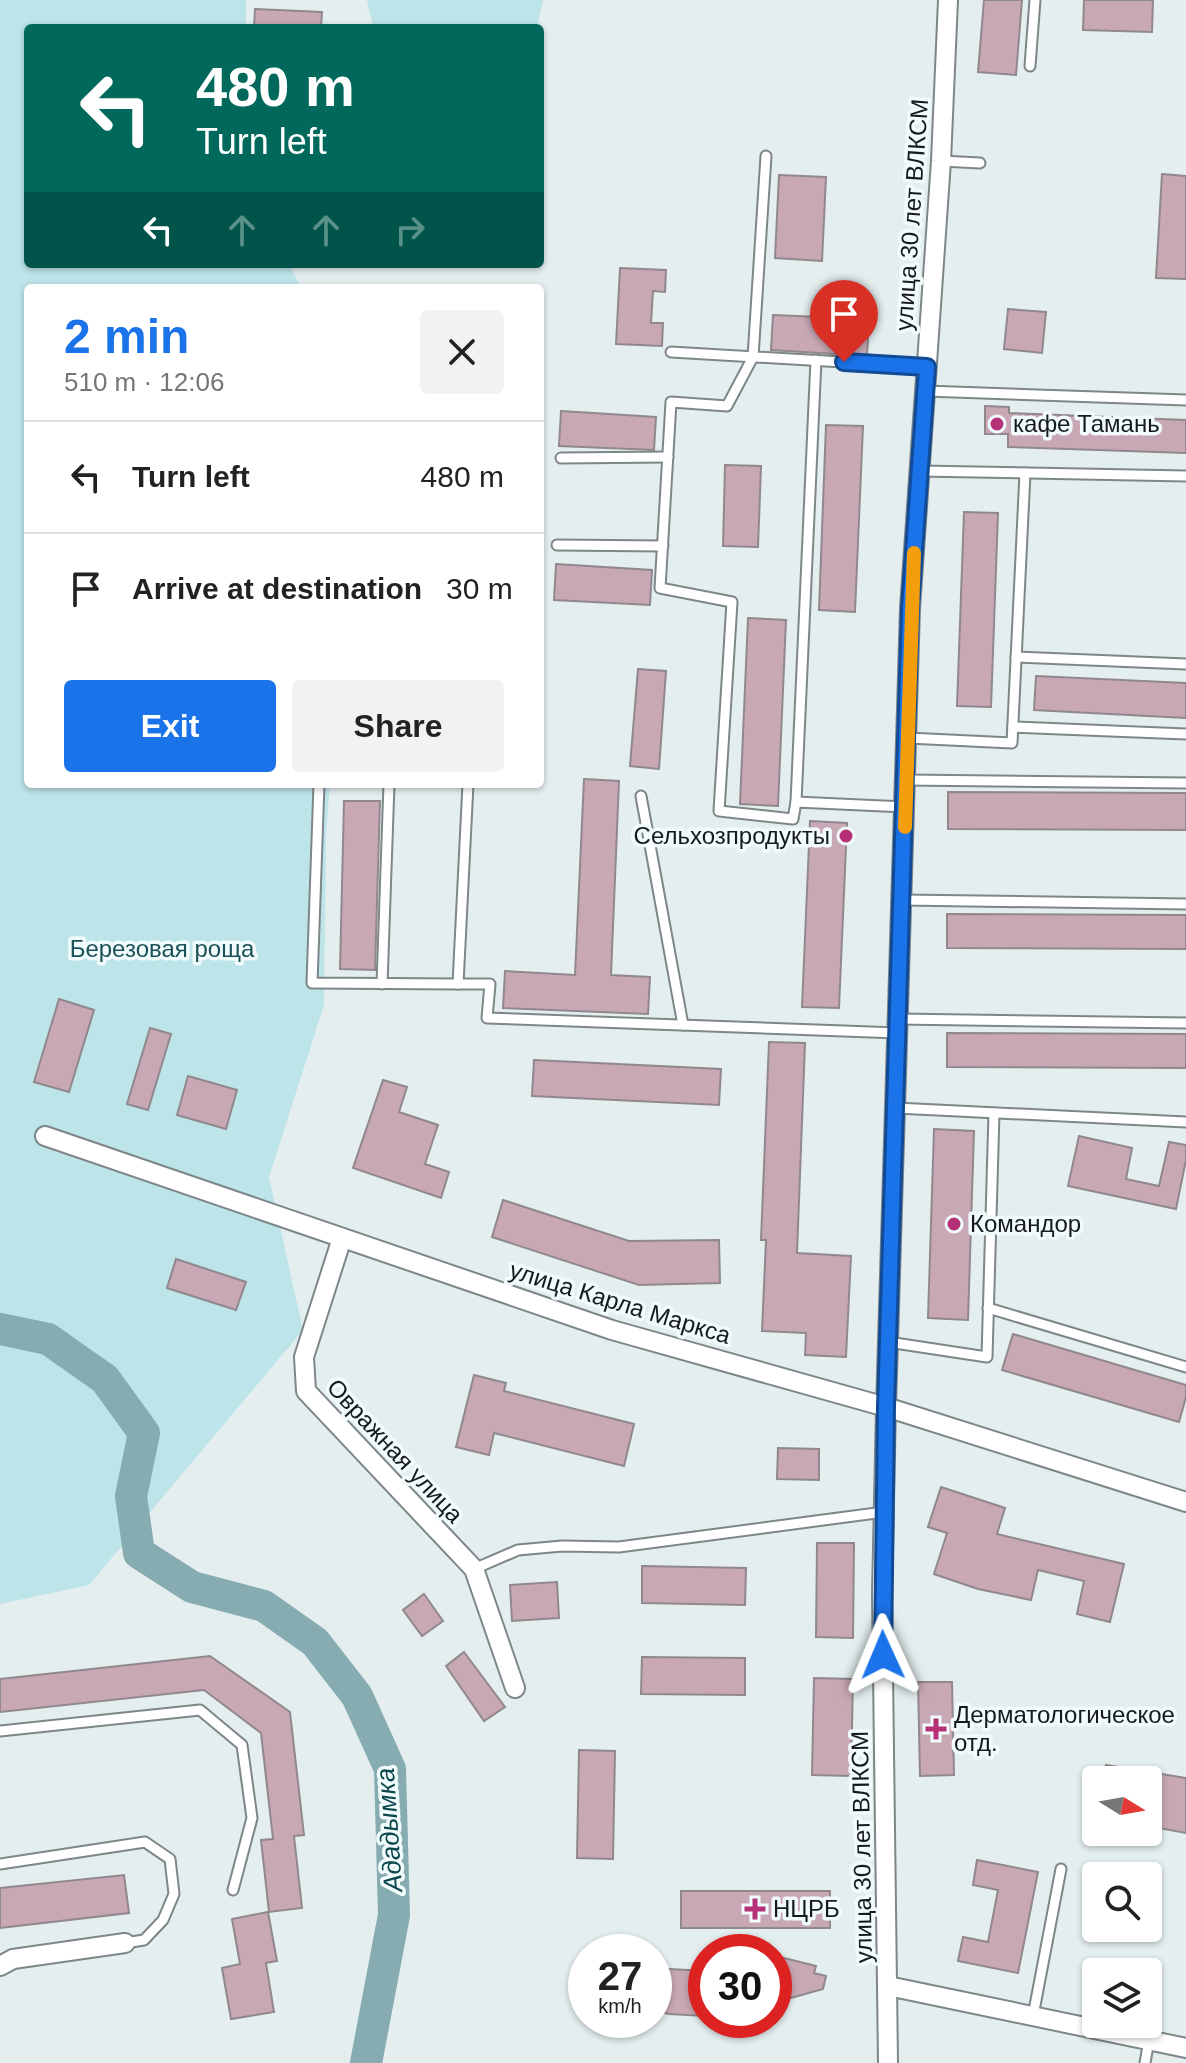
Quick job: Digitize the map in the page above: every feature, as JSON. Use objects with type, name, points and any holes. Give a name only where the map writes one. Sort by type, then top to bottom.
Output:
[{"type":"street","name":"улица 30 лет ВЛКСМ","points":[[888,2063],[882,1594],[886,1407],[910,608],[941,161],[948,0]]},
{"type":"street","name":"улица Карла Маркса","points":[[45,1136],[612,1330],[886,1407],[1186,1502]]},
{"type":"street","name":"Овражная улица","points":[[342,1238],[304,1357],[306,1391],[474,1569],[515,1688]]},
{"type":"street","points":[[0,1966],[13,1959],[125,1943]]},
{"type":"street","points":[[888,1986],[1186,2048]]},
{"type":"lane","points":[[1030,66],[1035,0]]},
{"type":"lane","points":[[766,156],[753,357],[727,406],[671,402],[660,588],[732,602],[719,811],[793,819],[816,360]]},
{"type":"lane","points":[[941,161],[980,163]]},
{"type":"lane","points":[[671,352],[927,367]]},
{"type":"lane","points":[[925,391],[1186,400]]},
{"type":"lane","points":[[561,458],[668,457]]},
{"type":"lane","points":[[920,471],[1186,476]]},
{"type":"lane","points":[[908,738],[1012,743],[1025,473]]},
{"type":"lane","points":[[557,545],[663,546]]},
{"type":"lane","points":[[1016,657],[1186,664]]},
{"type":"lane","points":[[1013,727],[1186,734]]},
{"type":"lane","points":[[906,780],[1186,783]]},
{"type":"lane","points":[[319,788],[312,983],[490,984],[487,1018],[683,1025],[1186,1023]]},
{"type":"lane","points":[[382,984],[389,788]]},
{"type":"lane","points":[[458,984],[468,788]]},
{"type":"lane","points":[[641,796],[683,1025]]},
{"type":"lane","points":[[796,802],[905,807]]},
{"type":"lane","points":[[903,900],[1186,904]]},
{"type":"lane","points":[[896,1108],[1186,1122]]},
{"type":"lane","points":[[888,1342],[987,1357],[994,1113]]},
{"type":"lane","points":[[988,1308],[1186,1367]]},
{"type":"lane","points":[[474,1569],[518,1550],[562,1546],[619,1547],[884,1512]]},
{"type":"lane","points":[[0,1731],[200,1710],[242,1745],[252,1818],[233,1890]]},
{"type":"lane","points":[[0,1864],[145,1842],[170,1859],[174,1894],[163,1920],[144,1940],[125,1943]]},
{"type":"lane","points":[[1033,2016],[1061,1869]]},
{"type":"lane","points":[[1145,2063],[1149,2040]]},
{"type":"green space","name":"Березовая роща","points":[[0,0],[246,0],[246,24],[24,24],[24,268],[291,268],[299,284],[24,284],[24,788],[330,788],[326,835],[324,1005],[269,1177],[303,1330],[89,1585],[0,1604]]},
{"type":"green space","points":[[367,0],[543,0],[538,24],[372,24]]},
{"type":"building","points":[[984,0],[1022,0],[1016,75],[978,72]]},
{"type":"building","points":[[1084,0],[1153,0],[1152,32],[1083,30]]},
{"type":"building","points":[[255,9],[322,12],[321,24],[254,24]]},
{"type":"building","points":[[1162,174],[1186,176],[1186,279],[1156,278]]},
{"type":"building","points":[[779,175],[826,177],[822,261],[775,258]]},
{"type":"building","points":[[620,268],[666,270],[665,292],[653,291],[651,323],[663,323],[662,346],[616,344]]},
{"type":"building","points":[[1008,309],[1046,312],[1042,353],[1004,349]]},
{"type":"building","points":[[773,315],[869,319],[867,356],[771,350]]},
{"type":"building","points":[[985,406],[1009,407],[1009,413],[1186,420],[1186,453],[1008,447],[1008,434],[985,434]]},
{"type":"building","points":[[561,411],[656,417],[654,450],[559,446]]},
{"type":"building","points":[[826,425],[863,426],[855,612],[819,610]]},
{"type":"building","points":[[725,465],[761,466],[758,547],[723,546]]},
{"type":"building","points":[[964,512],[998,513],[991,707],[957,706]]},
{"type":"building","points":[[556,564],[652,570],[650,605],[554,600]]},
{"type":"building","points":[[748,618],[786,620],[778,806],[740,804]]},
{"type":"building","points":[[638,669],[666,671],[659,769],[630,766]]},
{"type":"building","points":[[1036,676],[1186,683],[1186,718],[1034,710]]},
{"type":"building","points":[[584,779],[619,781],[611,975],[650,977],[648,1014],[503,1008],[505,971],[575,975]]},
{"type":"building","points":[[948,792],[1186,793],[1186,830],[948,829]]},
{"type":"building","points":[[344,801],[380,801],[375,970],[340,969]]},
{"type":"building","points":[[810,821],[847,823],[839,1008],[802,1007]]},
{"type":"building","points":[[947,914],[1186,915],[1186,949],[947,948]]},
{"type":"building","points":[[59,999],[94,1010],[69,1092],[34,1082]]},
{"type":"building","points":[[150,1028],[171,1034],[148,1110],[127,1104]]},
{"type":"building","points":[[947,1033],[1186,1034],[1186,1068],[947,1067]]},
{"type":"building","points":[[769,1042],[805,1043],[797,1253],[851,1256],[846,1357],[805,1355],[806,1333],[762,1331],[766,1240],[761,1240]]},
{"type":"building","points":[[534,1060],[721,1069],[719,1105],[532,1096]]},
{"type":"building","points":[[188,1076],[237,1090],[226,1129],[177,1115]]},
{"type":"building","points":[[383,1080],[407,1087],[399,1112],[438,1125],[425,1164],[449,1172],[441,1198],[353,1168]]},
{"type":"building","points":[[934,1129],[974,1131],[968,1320],[928,1318]]},
{"type":"building","points":[[1079,1136],[1132,1148],[1126,1179],[1159,1186],[1169,1142],[1186,1145],[1176,1209],[1068,1186]]},
{"type":"building","points":[[503,1200],[629,1241],[719,1240],[720,1283],[639,1285],[492,1237]]},
{"type":"building","points":[[176,1259],[246,1282],[236,1310],[167,1288]]},
{"type":"building","points":[[1013,1334],[1186,1385],[1179,1422],[1002,1370]]},
{"type":"building","points":[[474,1375],[506,1383],[504,1391],[634,1424],[624,1466],[494,1433],[489,1455],[456,1447]]},
{"type":"building","points":[[778,1448],[819,1449],[819,1480],[777,1479]]},
{"type":"building","points":[[941,1487],[1005,1508],[997,1534],[1124,1564],[1110,1622],[1077,1614],[1084,1581],[1038,1570],[1031,1600],[978,1589],[934,1574],[947,1533],[928,1527]]},
{"type":"building","points":[[817,1543],[854,1543],[853,1638],[816,1637]]},
{"type":"building","points":[[642,1566],[746,1568],[745,1605],[642,1603]]},
{"type":"building","points":[[557,1582],[559,1618],[512,1621],[510,1585]]},
{"type":"building","points":[[424,1594],[443,1621],[422,1636],[403,1610]]},
{"type":"building","points":[[464,1652],[505,1707],[484,1721],[446,1666]]},
{"type":"building","points":[[210,1656],[290,1712],[304,1835],[294,1836],[302,1908],[269,1912],[261,1840],[273,1839],[261,1733],[204,1690],[0,1712],[0,1679]]},
{"type":"building","points":[[642,1657],[745,1658],[745,1695],[641,1694]]},
{"type":"building","points":[[814,1678],[853,1679],[851,1776],[812,1775]]},
{"type":"building","name":"Дерматологическое отд.","points":[[918,1682],[952,1682],[954,1775],[920,1776]]},
{"type":"building","points":[[579,1750],[615,1751],[613,1859],[577,1858]]},
{"type":"building","points":[[1162,1774],[1186,1778],[1186,1833],[1162,1829]]},
{"type":"building","points":[[977,1860],[1038,1872],[1018,1973],[958,1961],[963,1937],[988,1942],[998,1890],[973,1885]]},
{"type":"building","points":[[124,1875],[129,1913],[0,1928],[0,1888]]},
{"type":"building","name":"НЦРБ","points":[[681,1891],[830,1891],[830,1928],[681,1928]]},
{"type":"building","points":[[268,1912],[277,1961],[266,1963],[274,2012],[231,2019],[222,1968],[240,1964],[232,1919]]},
{"type":"building","points":[[792,1960],[816,1966],[814,1973],[826,1976],[823,1989],[792,1998]]},
{"type":"building","points":[[672,1969],[688,1970],[688,2015],[672,2014]]},
{"type":"waterway","name":"Ададымка","points":[[0,1329],[48,1339],[105,1379],[144,1433],[131,1496],[139,1553],[192,1587],[264,1606],[315,1642],[357,1696],[390,1769],[394,1915],[366,2063]]},
{"type":"slow traffic","points":[[905,827],[914,553]]},
{"type":"place","name":"кафе Тамань","points":[[997,424]]},
{"type":"place","name":"Сельхозпродукты","points":[[846,836]]},
{"type":"place","name":"Командор","points":[[954,1224]]},
{"type":"place","name":"Дерматологическое отд.","points":[[936,1729]]},
{"type":"place","name":"НЦРБ","points":[[755,1909]]},
{"type":"route","points":[[844,362],[927,367],[910,608],[886,1407],[883,1655]]}]
